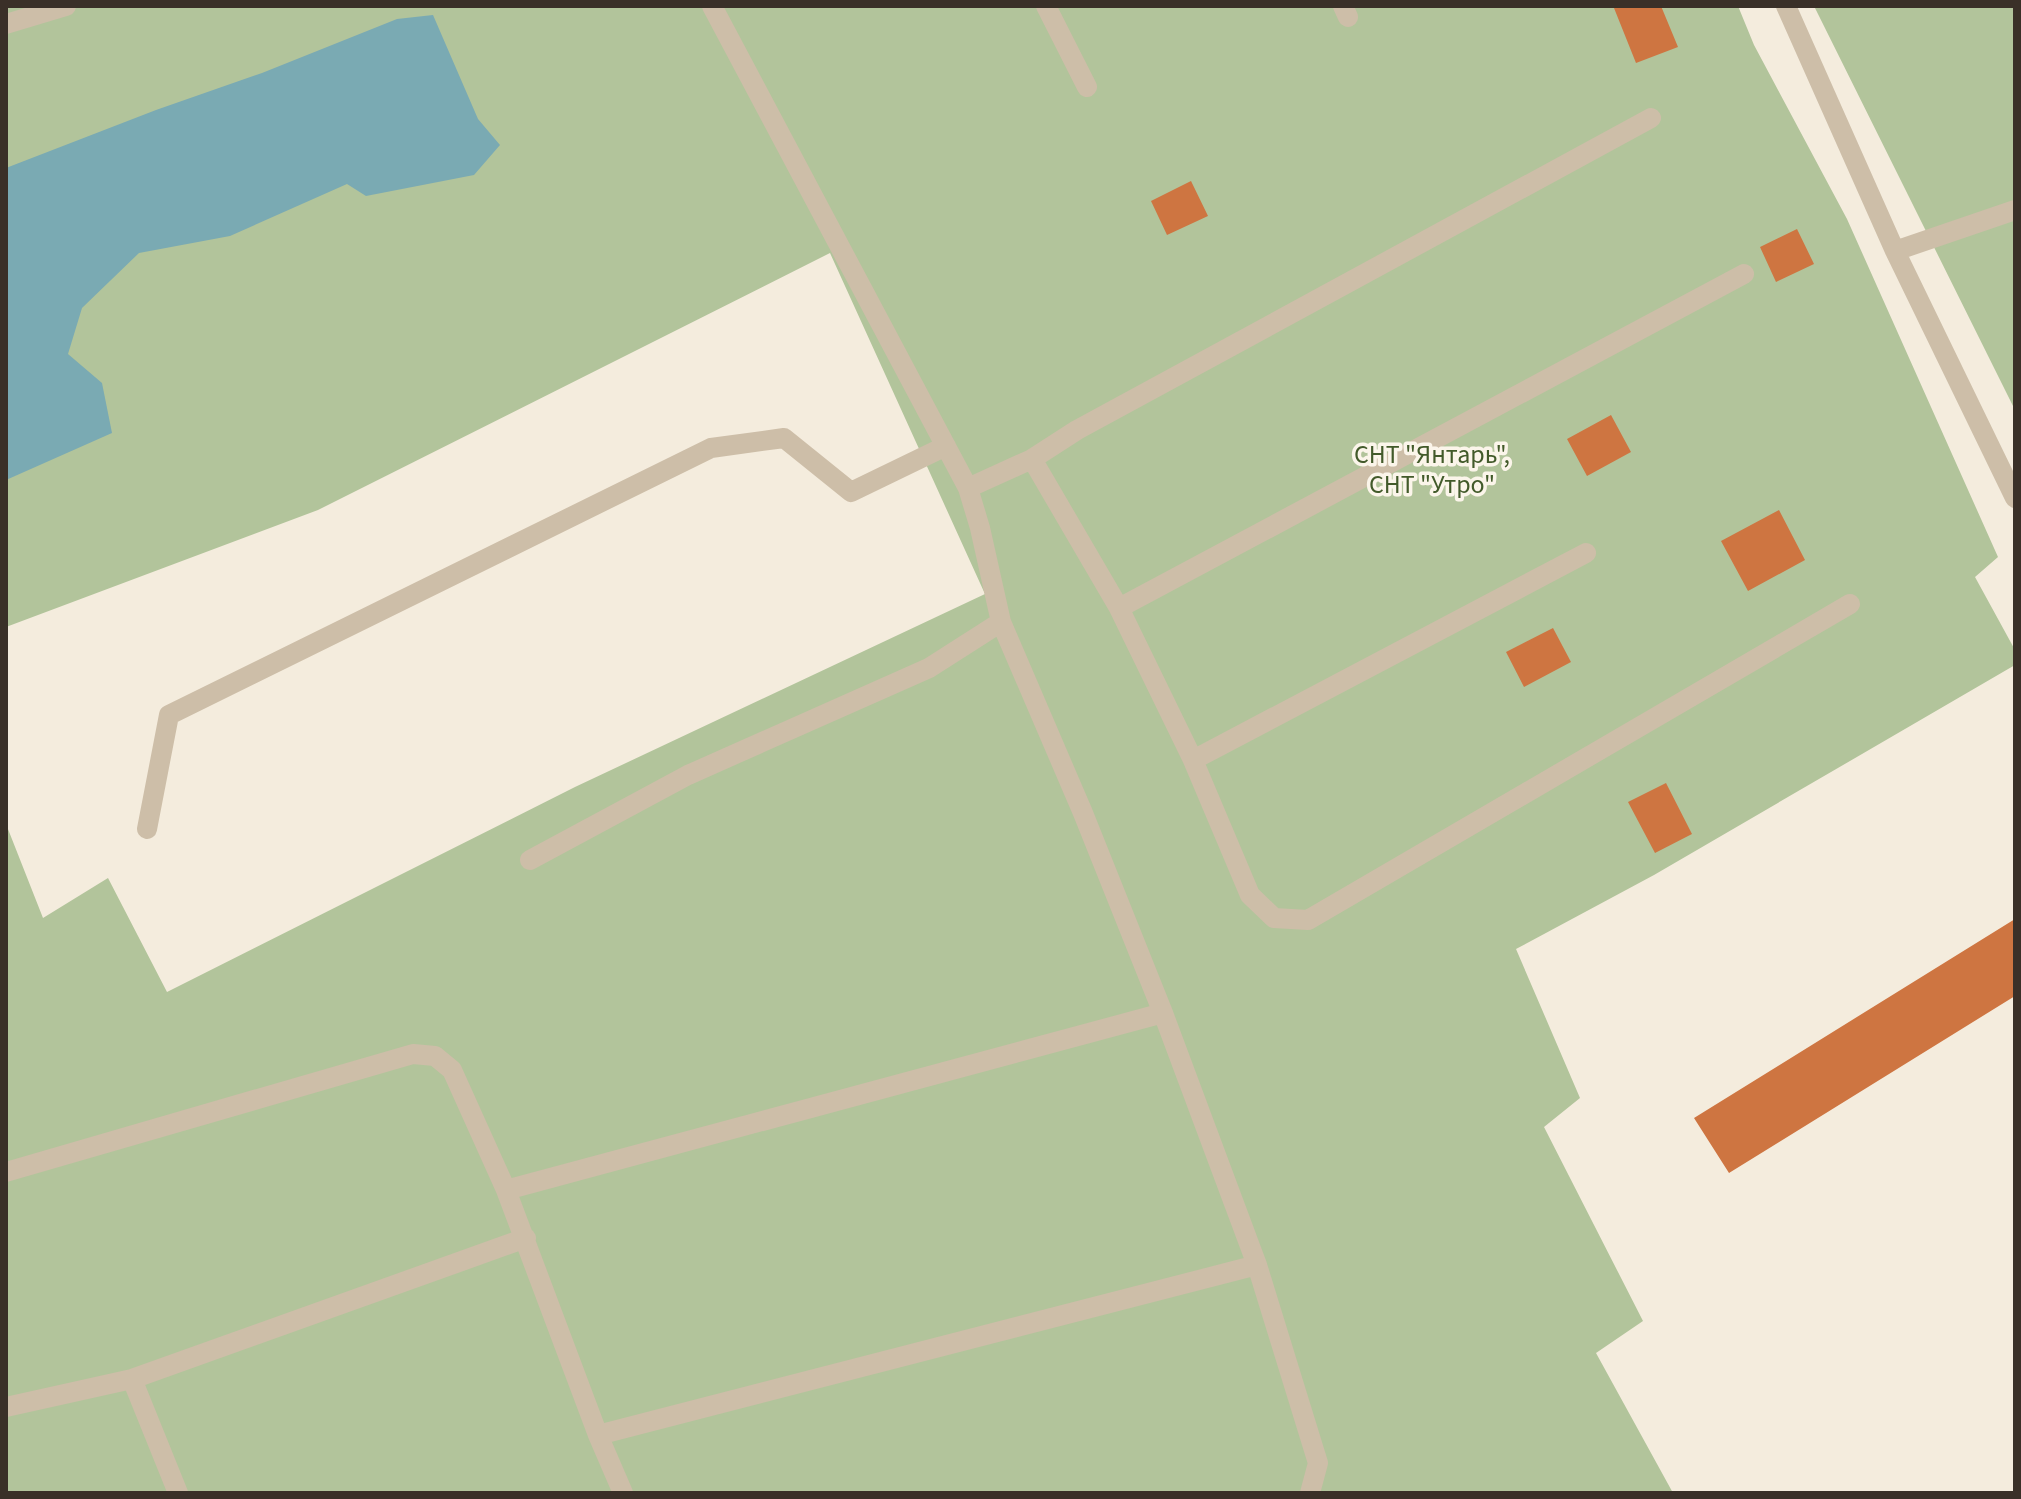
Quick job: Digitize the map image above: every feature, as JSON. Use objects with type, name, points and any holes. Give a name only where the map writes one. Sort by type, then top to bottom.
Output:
[{"type":"street","points":[[6,24],[66,6]]},
{"type":"street","points":[[712,6],[968,488],[1001,622],[1083,813],[1163,1013],[1257,1265],[1318,1463],[1310,1493]]},
{"type":"street","points":[[1046,6],[1087,87]]},
{"type":"street","points":[[1786,6],[1895,251],[2015,498]]},
{"type":"street","points":[[968,488],[1032,459],[1077,430],[1651,118]]},
{"type":"street","points":[[1895,251],[2015,210]]},
{"type":"street","points":[[1119,608],[1744,274]]},
{"type":"street","points":[[147,829],[169,715],[711,448],[784,438],[851,492],[946,446]]},
{"type":"street","points":[[1032,459],[1119,608],[1193,760],[1250,895],[1274,918],[1308,920],[1850,604]]},
{"type":"street","points":[[1193,760],[1586,553]]},
{"type":"street","points":[[530,860],[688,775],[929,668],[1001,622]]},
{"type":"street","points":[[506,1190],[1163,1013]]},
{"type":"street","points":[[6,1172],[413,1054],[435,1056],[452,1070],[506,1190],[598,1435],[623,1493]]},
{"type":"street","points":[[6,1407],[132,1379],[526,1238]]},
{"type":"street","points":[[598,1435],[1257,1265]]},
{"type":"street","points":[[132,1379],[178,1493]]},
{"type":"green space","name":"СНТ \"Янтарь\", СНТ \"Утро\"","points":[[6,6],[1738,6],[1754,45],[1847,219],[1998,557],[1975,577],[2015,650],[2015,665],[1654,875],[1516,949],[1580,1098],[1544,1127],[1643,1321],[1596,1353],[1673,1493],[6,1493],[6,824],[43,918],[108,878],[167,992],[575,787],[985,594],[830,253],[318,510],[6,627]]},
{"type":"green space","points":[[1814,6],[2015,6],[2015,412],[2013,406]]},
{"type":"water","points":[[433,15],[478,119],[500,145],[474,175],[366,196],[347,184],[230,236],[139,253],[82,308],[68,354],[102,383],[112,433],[6,480],[6,168],[397,19]]},
{"type":"building","points":[[1661,6],[1678,47],[1636,63],[1614,8]]},
{"type":"building","points":[[1191,181],[1208,216],[1167,235],[1151,201]]},
{"type":"building","points":[[1797,229],[1814,264],[1776,282],[1760,247]]},
{"type":"building","points":[[1611,415],[1631,452],[1587,476],[1567,439]]},
{"type":"building","points":[[1779,510],[1805,560],[1748,591],[1721,541]]},
{"type":"building","points":[[1553,628],[1571,662],[1524,687],[1506,652]]},
{"type":"building","points":[[1666,783],[1692,834],[1655,853],[1628,802]]},
{"type":"building","points":[[2015,919],[2015,996],[1729,1173],[1694,1118]]}]
